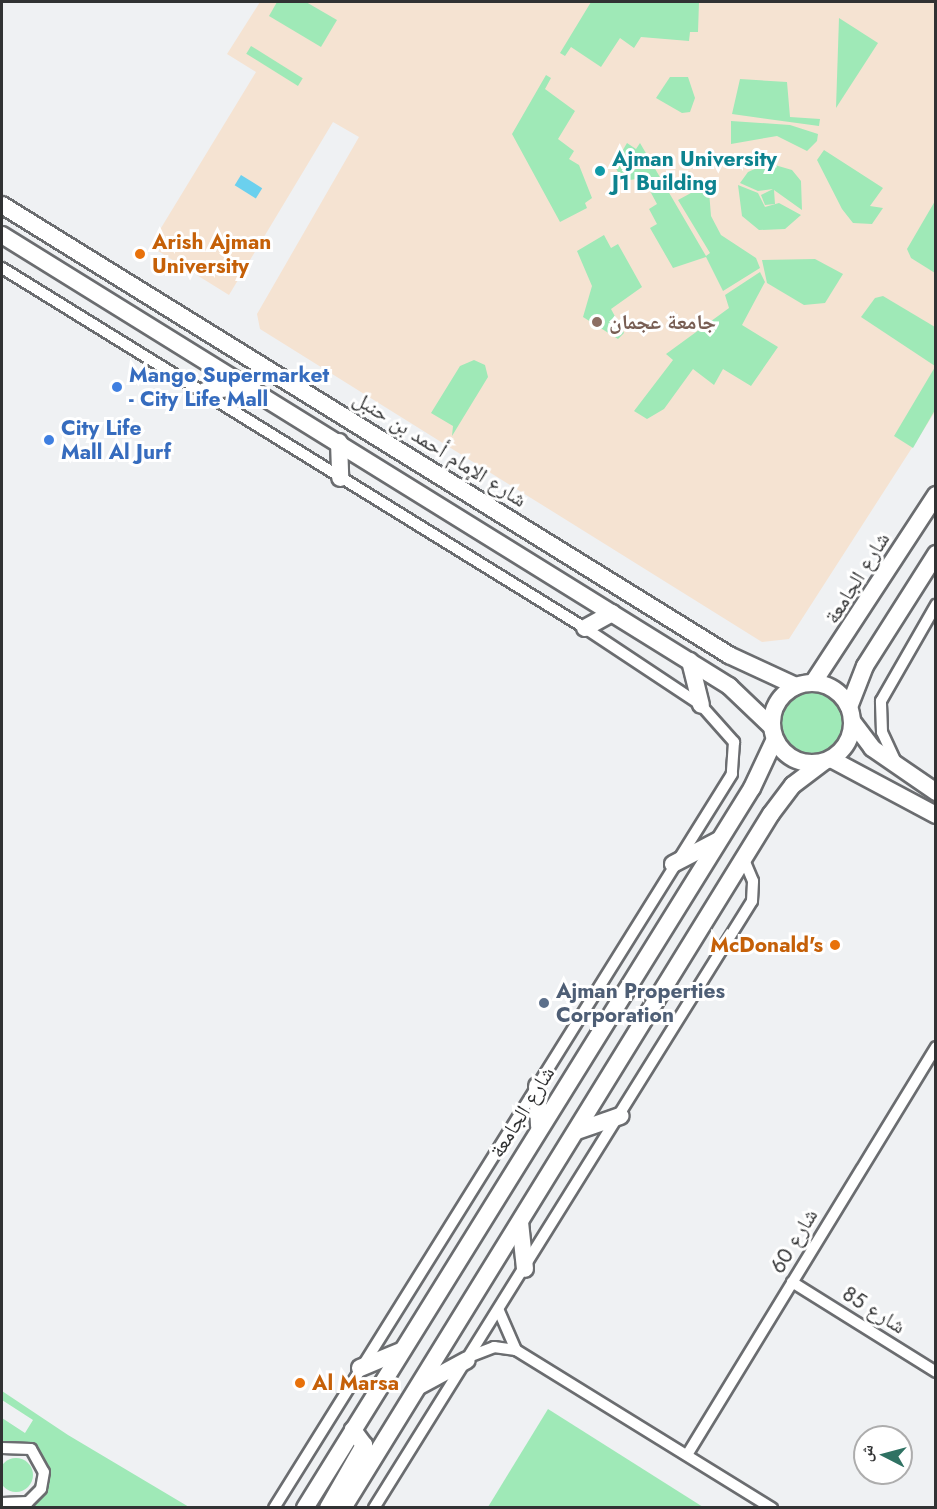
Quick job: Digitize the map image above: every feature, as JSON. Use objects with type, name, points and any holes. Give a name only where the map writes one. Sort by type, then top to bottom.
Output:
[{"type":"main road","name":"شارع الإمام أحمد بن حنبل","points":[[2,205],[729,655],[805,684]]},
{"type":"main road","points":[[2,235],[690,661],[745,698],[789,757],[827,761],[936,815]]},
{"type":"main road","points":[[205,391],[245,386]]},
{"type":"main road","points":[[339,442],[340,478]]},
{"type":"main road","name":"شارع الجامعة","points":[[805,684],[936,495]]},
{"type":"main road","points":[[343,1508],[781,799],[827,761],[849,739],[851,714],[865,666],[936,554]]},
{"type":"main road","points":[[585,628],[612,613]]},
{"type":"main road","points":[[690,661],[701,705]]},
{"type":"main road","points":[[773,733],[778,703],[805,684],[838,693],[872,748],[902,771],[936,792]]},
{"type":"main road","name":"شارع الجامعة","points":[[305,1508],[539,1126],[720,839],[773,733]]},
{"type":"main road","points":[[673,864],[720,839]]},
{"type":"main road","points":[[537,1086],[539,1126]]},
{"type":"main road","points":[[577,1131],[620,1116]]},
{"type":"main road","points":[[520,1222],[525,1269]]},
{"type":"main road","points":[[360,1368],[401,1351]]},
{"type":"main road","points":[[420,1385],[468,1358]]},
{"type":"main road","points":[[328,1508],[364,1445],[353,1430]]},
{"type":"street","points":[[2,268],[205,391],[340,478],[585,628],[701,705],[726,728],[736,758],[732,774],[673,864],[274,1508]]},
{"type":"street","points":[[902,771],[882,732],[881,701],[936,605]]},
{"type":"street","points":[[374,1508],[499,1311],[752,901],[753,881],[744,860]]},
{"type":"street","name":"شارع 60","points":[[687,1455],[792,1282],[931,1066],[936,1047]]},
{"type":"street","name":"شارع 85","points":[[792,1282],[936,1372]]},
{"type":"street","points":[[499,1311],[516,1350]]},
{"type":"street","points":[[468,1358],[494,1347],[516,1350],[772,1508]]},
{"type":"street","points":[[2,1448],[30,1449],[44,1472],[36,1497],[20,1505],[2,1503]]},
{"type":"shaded area","name":"جامعة عجمان","points":[[260,2],[935,2],[935,412],[789,639],[762,642],[260,329],[257,314],[359,137],[333,122],[229,295],[150,246],[256,72],[227,54]]},
{"type":"green space","points":[[277,2],[306,2],[337,20],[321,47],[269,16]]},
{"type":"green space","points":[[591,2],[699,2],[698,32],[690,32],[689,41],[641,37],[634,48],[620,38],[601,67],[571,47],[565,56],[560,53]]},
{"type":"green space","points":[[839,18],[878,43],[836,108]]},
{"type":"green space","points":[[251,46],[303,78],[298,86],[246,54]]},
{"type":"green space","points":[[546,75],[551,78],[545,89],[575,111],[558,139],[574,151],[569,159],[579,165],[592,198],[585,203],[587,208],[560,222],[512,134]]},
{"type":"green space","points":[[670,77],[688,77],[695,98],[690,112],[682,113],[656,98]]},
{"type":"green space","points":[[740,79],[787,82],[790,117],[820,119],[819,126],[732,114]]},
{"type":"green space","points":[[731,121],[790,125],[818,134],[817,141],[807,151],[777,136],[731,144]]},
{"type":"green space","points":[[627,143],[636,149],[640,143],[706,256],[710,253],[678,200],[702,187],[709,191],[711,216],[721,235],[756,258],[760,268],[723,291],[706,257],[673,268],[650,228],[657,224],[649,209],[657,204],[643,178],[623,181],[614,165]]},
{"type":"green space","points":[[824,150],[883,188],[870,206],[883,208],[872,224],[853,223],[842,209],[817,160]]},
{"type":"green space","points":[[768,163],[792,170],[801,181],[802,210],[774,190],[775,204],[765,205],[761,195],[773,189],[758,191],[740,183],[748,172]]},
{"type":"green space","points":[[738,185],[758,193],[765,207],[779,203],[801,215],[785,229],[759,230],[742,216]]},
{"type":"green space","points":[[935,201],[935,273],[911,258],[907,249]]},
{"type":"green space","points":[[604,235],[611,248],[618,244],[642,287],[611,309],[624,333],[618,339],[583,317],[592,286],[577,251]]},
{"type":"green space","points":[[815,259],[843,274],[825,303],[804,305],[767,283],[762,260]]},
{"type":"green space","points":[[760,272],[765,282],[742,325],[778,347],[751,386],[723,369],[714,385],[693,369],[664,409],[647,419],[634,411],[673,360],[666,354],[729,308],[725,295]]},
{"type":"green space","points":[[883,296],[935,327],[935,366],[861,317],[875,298]]},
{"type":"green space","points":[[474,360],[485,365],[488,377],[452,436],[453,426],[431,413],[460,366]]},
{"type":"green space","points":[[935,367],[935,410],[913,448],[894,436]]},
{"type":"green space","points":[[811,688],[824,691],[836,698],[843,710],[846,723],[843,736],[836,748],[824,755],[811,758],[798,755],[786,748],[779,736],[776,723],[779,710],[786,698],[798,691]]},
{"type":"green space","points":[[2,1391],[68,1435],[189,1507],[28,1507],[45,1487],[27,1445],[2,1445],[2,1418],[25,1433],[33,1420],[2,1400]]},
{"type":"green space","points":[[548,1409],[703,1507],[488,1507]]},
{"type":"green space","points":[[16,1458],[28,1463],[33,1475],[28,1487],[16,1492],[4,1487],[-1,1475],[4,1463]]},
{"type":"water","points":[[241,175],[262,188],[256,198],[235,185]]},
{"type":"place","name":"Ajman University J1 Building","points":[[600,171]]},
{"type":"place","name":"Arish Ajman University","points":[[140,254]]},
{"type":"place","name":"جامعة عجمان","points":[[597,322]]},
{"type":"place","name":"Mango Supermarket - City Life Mall","points":[[117,387]]},
{"type":"place","name":"City Life Mall Al Jurf","points":[[49,440]]},
{"type":"place","name":"McDonald's","points":[[835,945]]},
{"type":"place","name":"Ajman Properties Corporation","points":[[544,1003]]},
{"type":"place","name":"Al Marsa","points":[[300,1383]]}]
